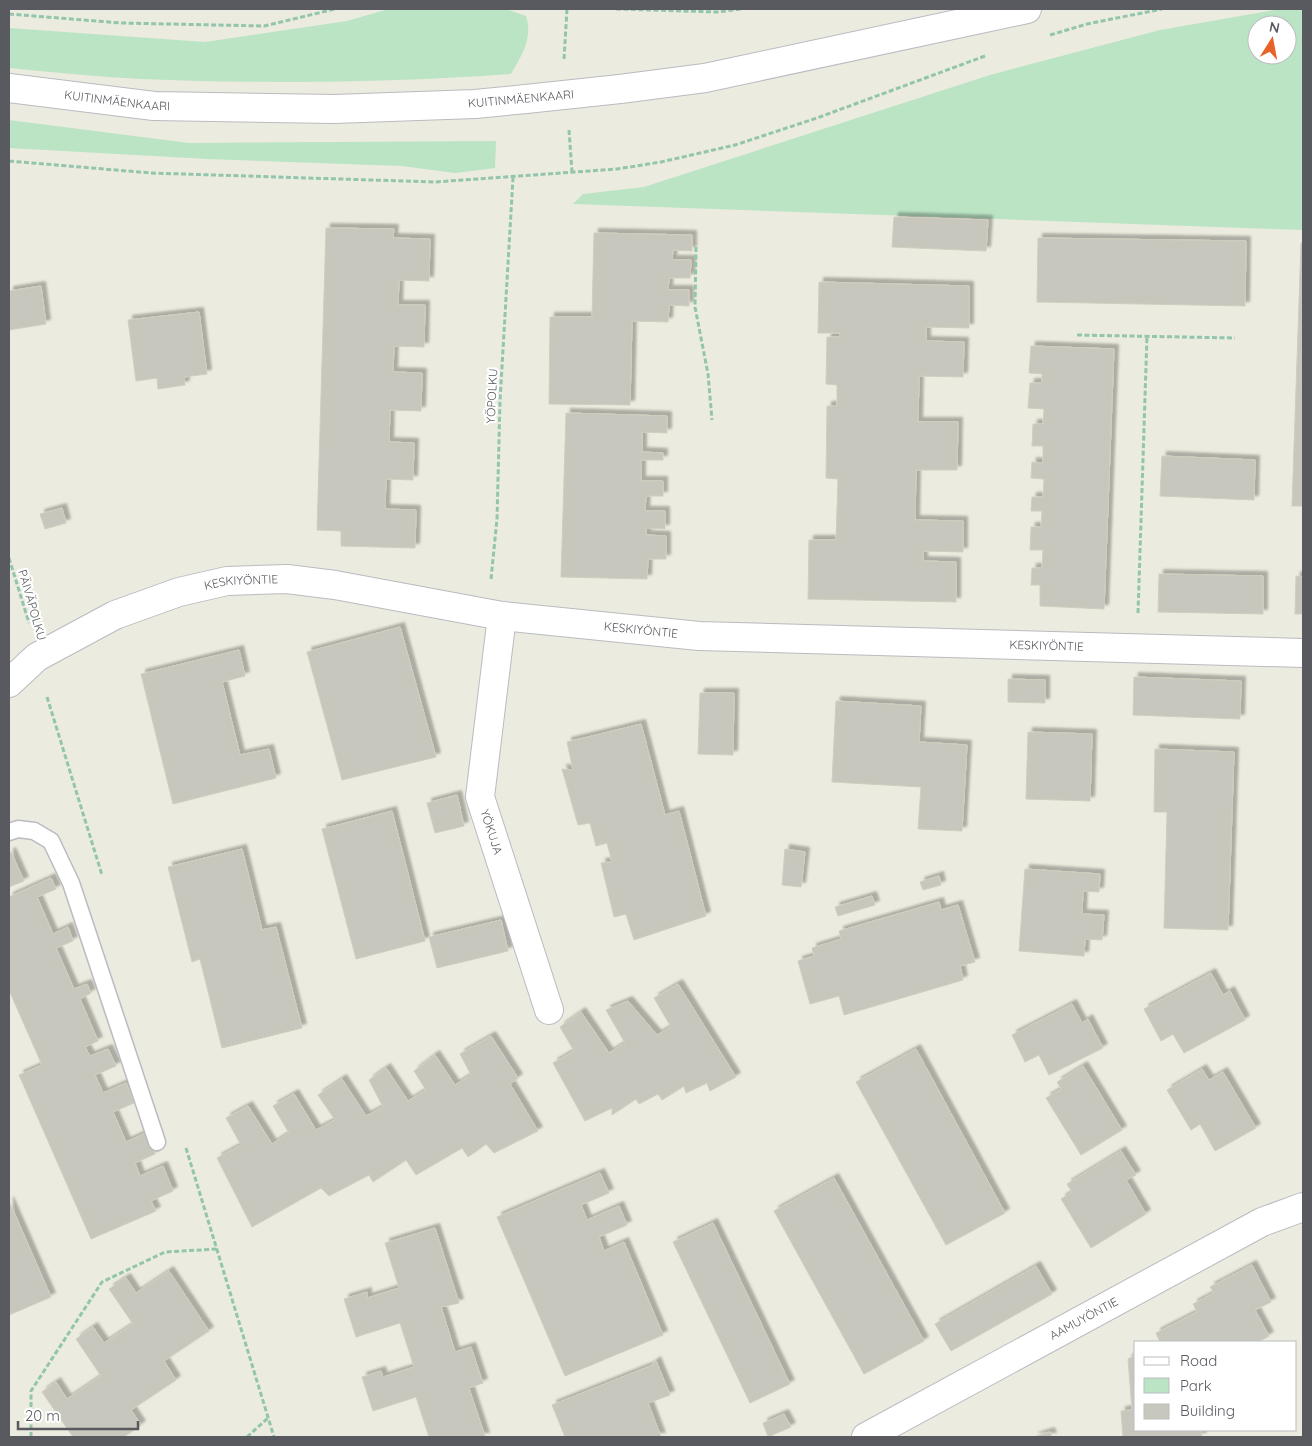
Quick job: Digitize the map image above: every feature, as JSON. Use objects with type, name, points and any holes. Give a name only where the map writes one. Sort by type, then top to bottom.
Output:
[{"type":"street","name":"KUITINMÄENKAARI","points":[[9,88],[154,106],[334,109],[475,104],[705,78],[1027,9]]},
{"type":"street","name":"KESKIYÖNTIE","points":[[9,682],[37,657],[115,615],[179,592],[228,581],[287,579],[335,585],[494,615],[699,636],[1303,653]]},
{"type":"street","name":"YÖKUJA","points":[[494,615],[480,797],[549,1010]]},
{"type":"street","name":"AAMUYÖNTIE","points":[[866,1437],[1262,1222],[1303,1207]]},
{"type":"lane","points":[[9,832],[18,829],[34,831],[51,840],[71,883],[157,1142]]},
{"type":"path","points":[[9,14],[122,23],[264,26],[334,9]]},
{"type":"path","points":[[616,9],[717,12],[741,9]]},
{"type":"path","points":[[1042,38],[1087,24],[1162,9]]},
{"type":"path","points":[[9,161],[151,173],[435,182],[513,178],[626,168],[735,145],[817,118],[988,55]]},
{"type":"path","name":"YÖPOLKU","points":[[494,615],[500,401],[513,178]]},
{"type":"path","points":[[696,247],[695,307],[708,374],[712,420]]},
{"type":"path","points":[[1077,335],[1235,338]]},
{"type":"path","points":[[1138,620],[1147,336]]},
{"type":"path","name":"PÄIVÄPOLKU","points":[[9,558],[37,657]]},
{"type":"path","points":[[31,1437],[31,1391],[102,1282],[165,1252],[217,1249]]},
{"type":"path","points":[[247,1437],[268,1418]]},
{"type":"green space","points":[[389,9],[506,9],[526,16],[528,24],[527,39],[511,74],[465,77],[373,81],[234,82],[124,78],[9,68],[9,28],[205,42],[347,21]]},
{"type":"green space","points":[[1280,9],[1303,9],[1302,230],[573,204],[583,194],[644,187],[990,75],[1160,30]]},
{"type":"green space","points":[[9,120],[189,143],[496,141],[495,168],[455,173],[402,166],[208,159],[9,148]]},
{"type":"building","points":[[894,217],[988,220],[986,251],[892,247]]},
{"type":"building","points":[[326,228],[394,229],[393,238],[430,239],[429,281],[399,280],[398,305],[425,305],[424,347],[394,346],[393,372],[422,373],[421,411],[390,410],[389,442],[414,443],[413,480],[386,479],[385,509],[416,510],[415,548],[341,546],[341,531],[317,530]]},
{"type":"building","points":[[594,233],[692,235],[692,251],[673,250],[672,260],[691,260],[690,278],[669,278],[668,290],[689,290],[689,306],[669,305],[668,322],[632,321],[630,405],[549,404],[550,317],[592,317]]},
{"type":"building","points":[[1038,238],[1246,241],[1245,306],[1037,302]]},
{"type":"building","points":[[1301,243],[1303,243],[1303,506],[1292,506]]},
{"type":"building","points":[[819,282],[969,286],[969,328],[926,327],[926,341],[964,342],[963,377],[919,376],[918,422],[958,422],[957,470],[916,470],[915,520],[963,521],[963,552],[923,551],[923,561],[956,562],[956,602],[808,599],[809,540],[836,540],[838,479],[826,478],[827,406],[837,406],[837,385],[826,384],[827,337],[840,337],[840,333],[818,333]]},
{"type":"building","points":[[41,286],[46,324],[9,330],[9,291]]},
{"type":"building","points":[[199,312],[207,374],[184,377],[185,385],[158,389],[157,378],[136,381],[128,320]]},
{"type":"building","points":[[1031,346],[1114,349],[1104,609],[1040,606],[1040,585],[1031,585],[1032,568],[1042,568],[1043,550],[1030,550],[1031,527],[1041,527],[1042,511],[1031,511],[1032,497],[1043,497],[1044,479],[1031,478],[1032,462],[1043,463],[1043,446],[1032,446],[1033,424],[1043,424],[1044,409],[1028,408],[1030,383],[1042,383],[1042,374],[1029,373]]},
{"type":"building","points":[[566,413],[667,416],[667,433],[642,432],[642,452],[663,453],[663,460],[641,460],[641,481],[663,481],[663,496],[646,496],[645,511],[665,511],[665,529],[646,528],[646,535],[666,536],[666,559],[648,559],[647,579],[561,577]]},
{"type":"building","points":[[1162,456],[1255,460],[1254,500],[1160,496]]},
{"type":"building","points":[[62,508],[66,523],[45,529],[40,514]]},
{"type":"building","points":[[1159,574],[1263,576],[1263,614],[1158,612]]},
{"type":"building","points":[[1296,576],[1303,577],[1303,614],[1295,614]]},
{"type":"building","points":[[400,627],[436,757],[342,780],[307,652]]},
{"type":"building","points":[[239,650],[245,676],[222,682],[240,755],[269,749],[276,778],[173,804],[141,674]]},
{"type":"building","points":[[1134,677],[1241,681],[1240,719],[1133,715]]},
{"type":"building","points":[[1008,679],[1045,680],[1045,703],[1008,702]]},
{"type":"building","points":[[700,693],[734,693],[733,755],[698,754]]},
{"type":"building","points":[[836,701],[921,706],[919,742],[967,745],[962,831],[918,829],[921,787],[832,782]]},
{"type":"building","points":[[641,724],[665,815],[679,811],[706,916],[634,940],[626,914],[614,917],[601,863],[612,862],[607,843],[596,846],[590,823],[578,825],[562,769],[573,770],[567,742]]},
{"type":"building","points":[[1028,732],[1092,734],[1090,801],[1026,799]]},
{"type":"building","points":[[1155,749],[1234,752],[1228,930],[1164,928],[1167,812],[1154,812]]},
{"type":"building","points":[[457,795],[464,826],[435,833],[427,803]]},
{"type":"building","points":[[392,811],[425,941],[356,959],[322,829]]},
{"type":"building","points":[[242,849],[262,930],[276,927],[302,1028],[222,1048],[200,959],[192,962],[168,867]]},
{"type":"building","points":[[785,849],[805,852],[801,887],[782,885]]},
{"type":"building","points":[[11,852],[24,881],[9,887],[9,853]]},
{"type":"building","points":[[1025,869],[1100,874],[1099,892],[1083,891],[1082,914],[1104,915],[1102,940],[1085,939],[1084,956],[1019,951]]},
{"type":"building","points":[[939,876],[941,885],[923,890],[920,882]]},
{"type":"building","points":[[51,878],[56,889],[37,897],[53,934],[68,927],[73,941],[56,948],[74,989],[87,984],[91,993],[80,999],[98,1041],[85,1047],[90,1056],[108,1049],[116,1066],[95,1075],[103,1093],[126,1083],[134,1103],[113,1112],[126,1142],[146,1133],[155,1154],[135,1163],[140,1176],[163,1166],[173,1191],[151,1201],[156,1211],[91,1239],[19,1075],[42,1065],[9,990],[9,897]]},
{"type":"building","points":[[872,896],[875,905],[838,916],[835,907]]},
{"type":"building","points":[[939,902],[941,910],[958,905],[975,962],[960,966],[963,980],[844,1015],[839,996],[810,1004],[798,961],[814,956],[812,948],[841,939],[839,931]]},
{"type":"building","points":[[501,920],[508,951],[437,968],[429,937]]},
{"type":"building","points":[[1211,973],[1223,995],[1230,991],[1245,1020],[1184,1053],[1173,1034],[1161,1041],[1144,1009]]},
{"type":"building","points":[[678,984],[736,1077],[710,1091],[707,1083],[686,1093],[684,1086],[662,1100],[658,1094],[639,1104],[636,1099],[612,1115],[612,1108],[585,1121],[553,1063],[574,1051],[560,1027],[581,1012],[609,1053],[625,1043],[606,1010],[628,1001],[657,1035],[671,1027],[654,998]]},
{"type":"building","points":[[1072,1004],[1082,1023],[1088,1019],[1103,1048],[1049,1075],[1039,1055],[1025,1062],[1012,1035]]},
{"type":"building","points":[[491,1036],[518,1078],[510,1084],[538,1131],[494,1153],[486,1144],[468,1157],[462,1148],[416,1175],[406,1160],[373,1182],[369,1175],[329,1196],[321,1188],[252,1227],[217,1158],[241,1145],[226,1118],[248,1106],[272,1144],[289,1133],[273,1106],[294,1094],[316,1130],[335,1120],[318,1095],[342,1079],[366,1116],[383,1107],[369,1080],[386,1068],[408,1101],[426,1090],[414,1071],[435,1055],[455,1085],[471,1075],[460,1054]]},
{"type":"building","points":[[916,1049],[1005,1213],[946,1245],[856,1082]]},
{"type":"building","points":[[1083,1066],[1122,1130],[1081,1155],[1046,1098],[1061,1089],[1057,1082]]},
{"type":"building","points":[[1202,1069],[1209,1080],[1223,1072],[1256,1128],[1215,1151],[1200,1124],[1191,1130],[1167,1090]]},
{"type":"building","points":[[1121,1151],[1136,1175],[1126,1180],[1146,1214],[1091,1248],[1061,1199],[1072,1192],[1067,1184]]},
{"type":"building","points":[[600,1173],[609,1193],[581,1205],[587,1220],[619,1206],[627,1225],[599,1237],[604,1251],[624,1242],[663,1335],[565,1376],[497,1217]]},
{"type":"building","points":[[834,1178],[924,1341],[864,1374],[774,1211]]},
{"type":"building","points":[[9,1201],[51,1297],[9,1315]]},
{"type":"building","points":[[713,1223],[790,1384],[750,1403],[673,1242]]},
{"type":"building","points":[[435,1228],[459,1303],[441,1307],[455,1352],[471,1347],[483,1383],[469,1388],[485,1437],[429,1437],[416,1397],[373,1411],[362,1377],[381,1371],[383,1377],[414,1367],[400,1323],[356,1337],[344,1299],[367,1292],[367,1298],[399,1288],[385,1243]]},
{"type":"building","points":[[1252,1265],[1271,1302],[1255,1310],[1269,1336],[1260,1341],[1160,1341],[1156,1333],[1197,1312],[1193,1304],[1214,1293],[1210,1287]]},
{"type":"building","points":[[1036,1266],[1052,1294],[951,1351],[935,1324]]},
{"type":"building","points":[[169,1271],[209,1331],[164,1361],[176,1380],[131,1410],[141,1425],[124,1437],[73,1437],[42,1392],[56,1382],[67,1399],[101,1376],[76,1339],[93,1327],[104,1343],[133,1324],[109,1289],[126,1278],[136,1293]]},
{"type":"building","points":[[1134,1356],[1134,1431],[1201,1431],[1202,1437],[1123,1437],[1121,1411],[1132,1410],[1128,1359]]},
{"type":"building","points":[[656,1361],[670,1395],[648,1403],[661,1437],[565,1437],[552,1405],[650,1366]]},
{"type":"building","points":[[784,1414],[791,1427],[768,1437],[763,1423]]},
{"type":"building","points":[[1050,1432],[1052,1437],[1034,1437]]}]
